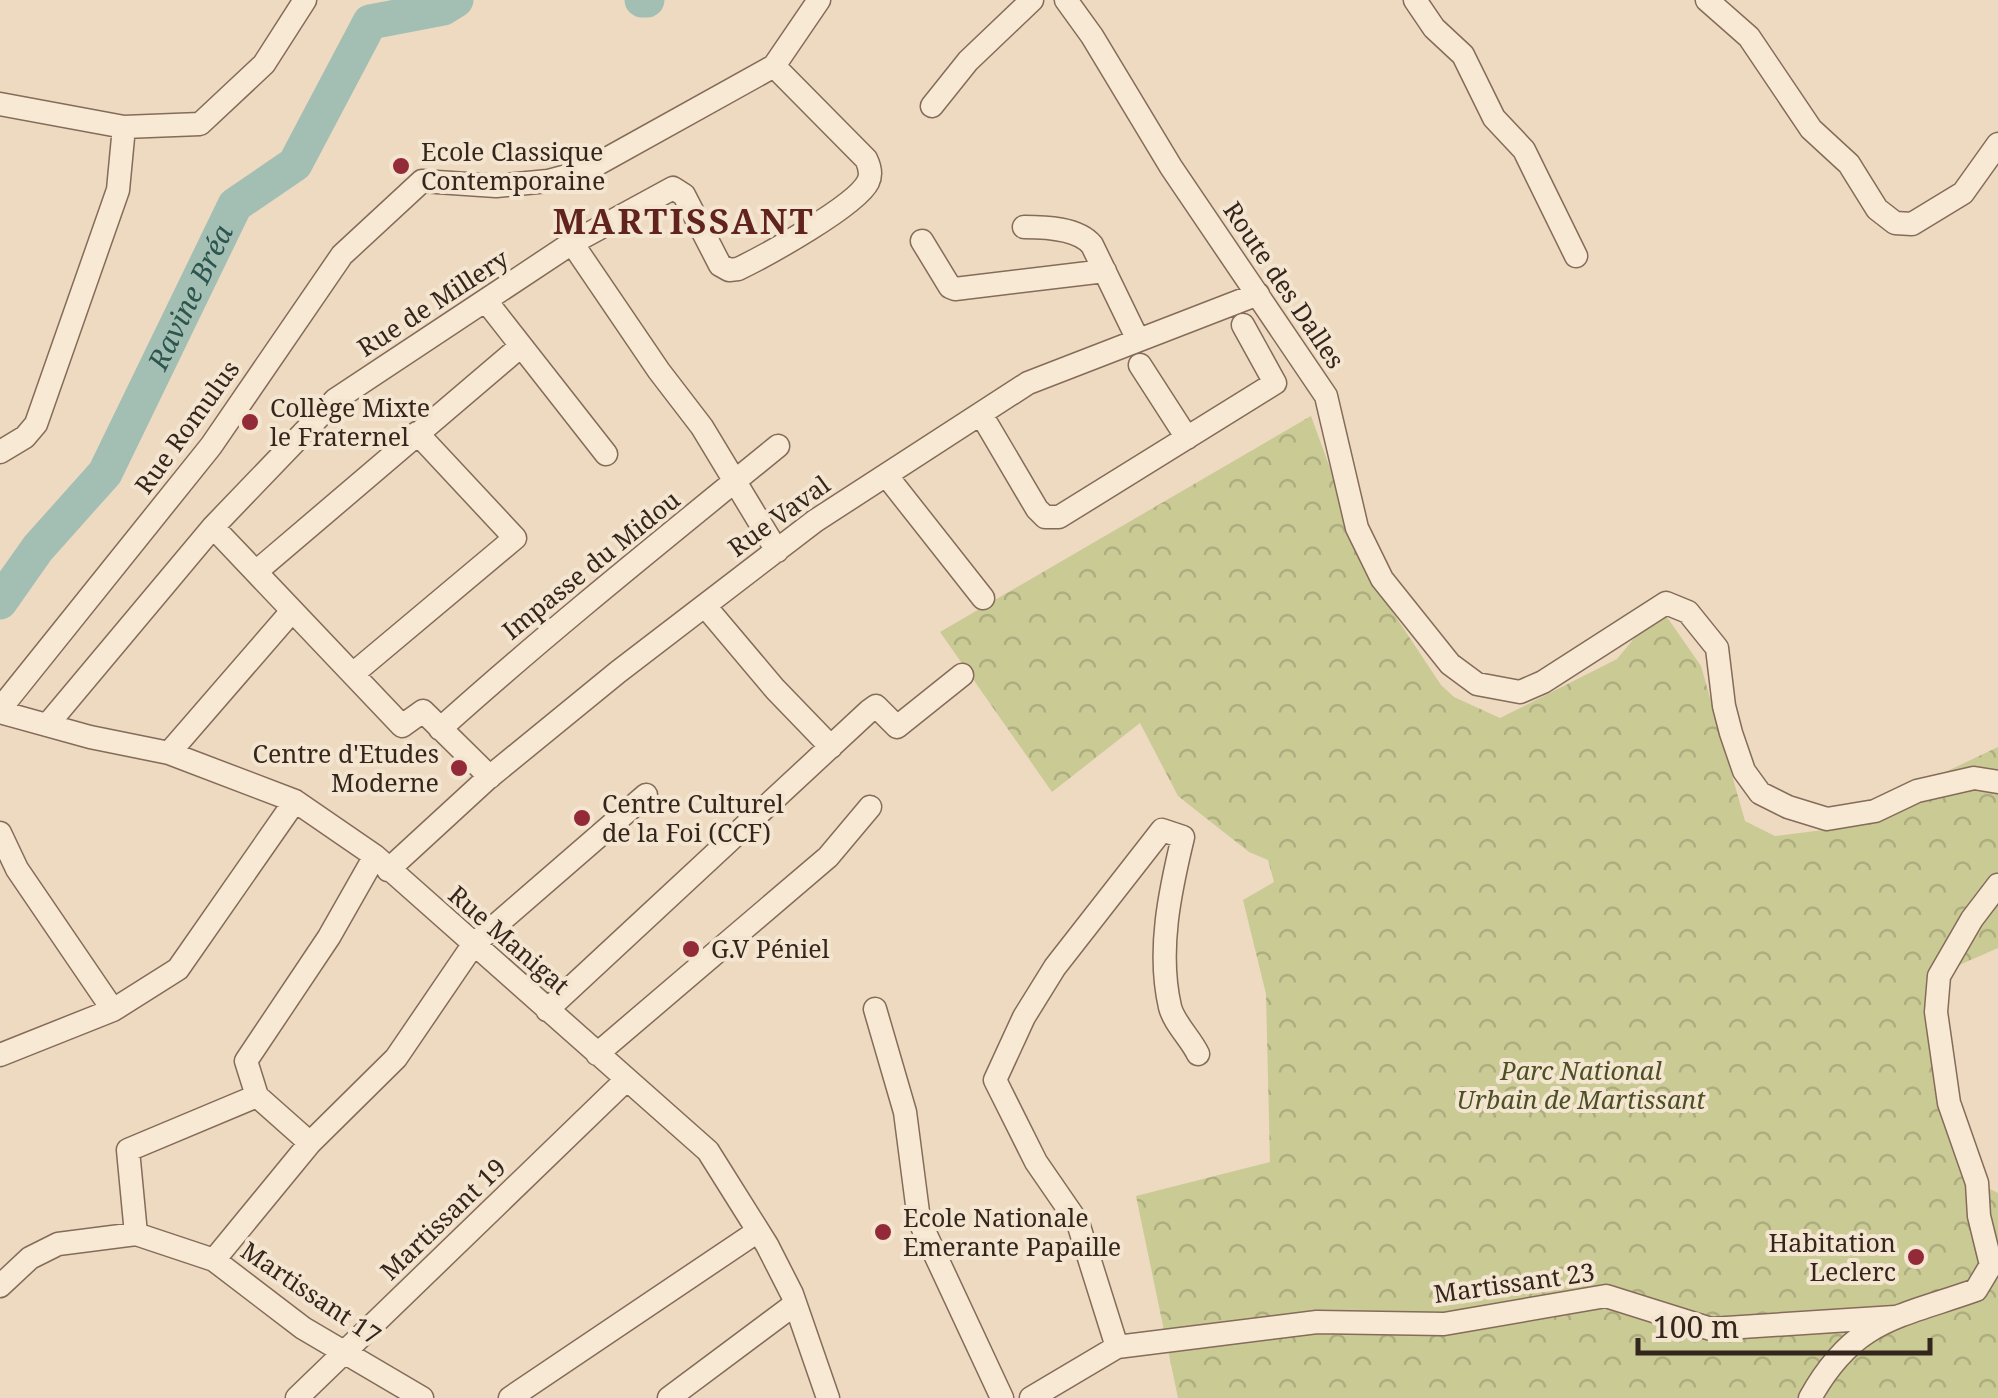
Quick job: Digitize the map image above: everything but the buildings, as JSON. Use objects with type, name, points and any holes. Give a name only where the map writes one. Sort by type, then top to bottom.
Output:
[{"type":"street","points":[[3,110],[124,126],[200,124],[264,64],[305,0]]},
{"type":"street","points":[[774,66],[818,0]]},
{"type":"street","points":[[932,106],[968,60],[1032,0]]},
{"type":"street","name":"Route des Dalles","points":[[1066,0],[1171,168],[1326,396],[1356,528],[1382,579],[1450,664],[1477,684],[1520,692],[1543,682],[1666,604],[1688,612],[1717,648],[1724,706],[1732,733],[1744,771],[1760,793],[1827,819],[1876,811],[1917,791],[1974,778],[1998,782]]},
{"type":"street","points":[[1415,0],[1434,28],[1463,55],[1494,118],[1524,150],[1576,256]]},
{"type":"street","points":[[1707,0],[1750,37],[1811,129],[1849,164],[1877,209],[1895,223],[1912,224],[1963,193],[1998,144]]},
{"type":"street","name":"Rue Romulus","points":[[1,710],[211,446],[342,255],[422,182],[496,186],[548,181],[585,171],[774,66]]},
{"type":"street","name":"Rue de Millery","points":[[48,724],[213,527],[335,400],[572,242],[673,188],[684,194],[720,265],[738,269],[848,202],[868,183],[871,169],[866,159],[774,66]]},
{"type":"street","points":[[0,452],[25,437],[36,424],[118,190],[124,126]]},
{"type":"street","points":[[1024,227],[1085,236],[1138,340]]},
{"type":"street","points":[[922,241],[950,287],[956,288],[1105,271]]},
{"type":"street","points":[[572,242],[702,428],[777,550]]},
{"type":"street","name":"Rue Vaval","points":[[257,1096],[246,1061],[381,863],[618,672],[777,550],[1028,383],[1258,294]]},
{"type":"street","points":[[486,301],[606,454]]},
{"type":"street","points":[[980,414],[1037,509],[1045,517],[1067,513],[1276,383],[1243,325]]},
{"type":"street","points":[[257,571],[521,346]]},
{"type":"street","points":[[1140,366],[1187,438]]},
{"type":"street","points":[[354,673],[515,538],[417,433]]},
{"type":"street","name":"Impasse du Midou","points":[[440,730],[538,641],[778,446]]},
{"type":"street","points":[[886,475],[983,598]]},
{"type":"street","points":[[213,527],[402,726],[424,710],[490,777]]},
{"type":"street","points":[[706,606],[831,747]]},
{"type":"street","points":[[169,753],[292,611]]},
{"type":"street","points":[[547,1010],[876,706],[897,727],[962,675]]},
{"type":"street","name":"Rue Manigat","points":[[1,710],[169,753],[296,801],[381,863],[708,1151],[796,1304],[820,1394]]},
{"type":"street","points":[[214,1260],[310,1143],[396,1058],[473,944],[646,795]]},
{"type":"street","points":[[0,1054],[112,1010],[178,969],[296,801]]},
{"type":"street","points":[[597,1054],[828,857],[870,806]]},
{"type":"street","points":[[1117,1346],[1078,1223],[1036,1162],[995,1080],[1024,1018],[1055,967],[1162,830],[1183,837],[1166,931],[1170,1011],[1198,1054]]},
{"type":"street","points":[[0,833],[17,869],[112,1010]]},
{"type":"street","points":[[1810,1398],[1845,1348],[1896,1317],[1976,1290],[1994,1265],[1979,1216],[1976,1183],[1949,1102],[1936,1012],[1939,976],[1972,918],[1998,886]]},
{"type":"street","points":[[875,1009],[906,1112],[919,1220],[1002,1398]]},
{"type":"street","name":"Martissant 19","points":[[297,1398],[626,1080]]},
{"type":"street","points":[[136,1234],[128,1150],[257,1096],[310,1143]]},
{"type":"street","points":[[510,1398],[758,1232]]},
{"type":"street","name":"Martissant 17","points":[[0,1286],[30,1258],[58,1244],[136,1234],[214,1260],[304,1328],[422,1398]]},
{"type":"street","name":"Martissant 23","points":[[1031,1398],[1117,1346],[1317,1322],[1444,1324],[1606,1296],[1710,1329],[1896,1317]]},
{"type":"street","points":[[669,1398],[796,1304]]},
{"type":"green space","name":"Parc National Urbain de Martissant","points":[[1311,416],[1370,578],[1441,685],[1454,697],[1500,718],[1617,659],[1660,607],[1701,666],[1745,821],[1775,836],[1823,830],[1998,747],[1998,948],[1939,974],[1949,1103],[1976,1182],[1998,1193],[1998,1398],[1178,1398],[1136,1196],[1270,1162],[1266,994],[1243,900],[1274,882],[1268,860],[1249,852],[1178,796],[1140,723],[1052,792],[940,632]]},
{"type":"waterway","name":"Ravine Bréa","points":[[0,602],[38,548],[105,473],[235,205],[295,164],[370,22],[443,8],[456,0]]},
{"type":"waterway","name":"Ravine Bréa","points":[[642,0],[647,0]]},
{"type":"place","name":"Ecole Classique Contemporaine","points":[[401,166]]},
{"type":"place","name":"Collège Mixte le Fraternel","points":[[250,422]]},
{"type":"place","name":"Centre d'Etudes Moderne","points":[[459,768]]},
{"type":"place","name":"Centre Culturel de la Foi (CCF)","points":[[582,818]]},
{"type":"place","name":"G.V Péniel","points":[[691,949]]},
{"type":"place","name":"Ecole Nationale Emerante Papaille","points":[[883,1232]]},
{"type":"place","name":"Habitation Leclerc","points":[[1916,1257]]},
{"type":"district","name":"MARTISSANT","points":[[684,222]]}]
